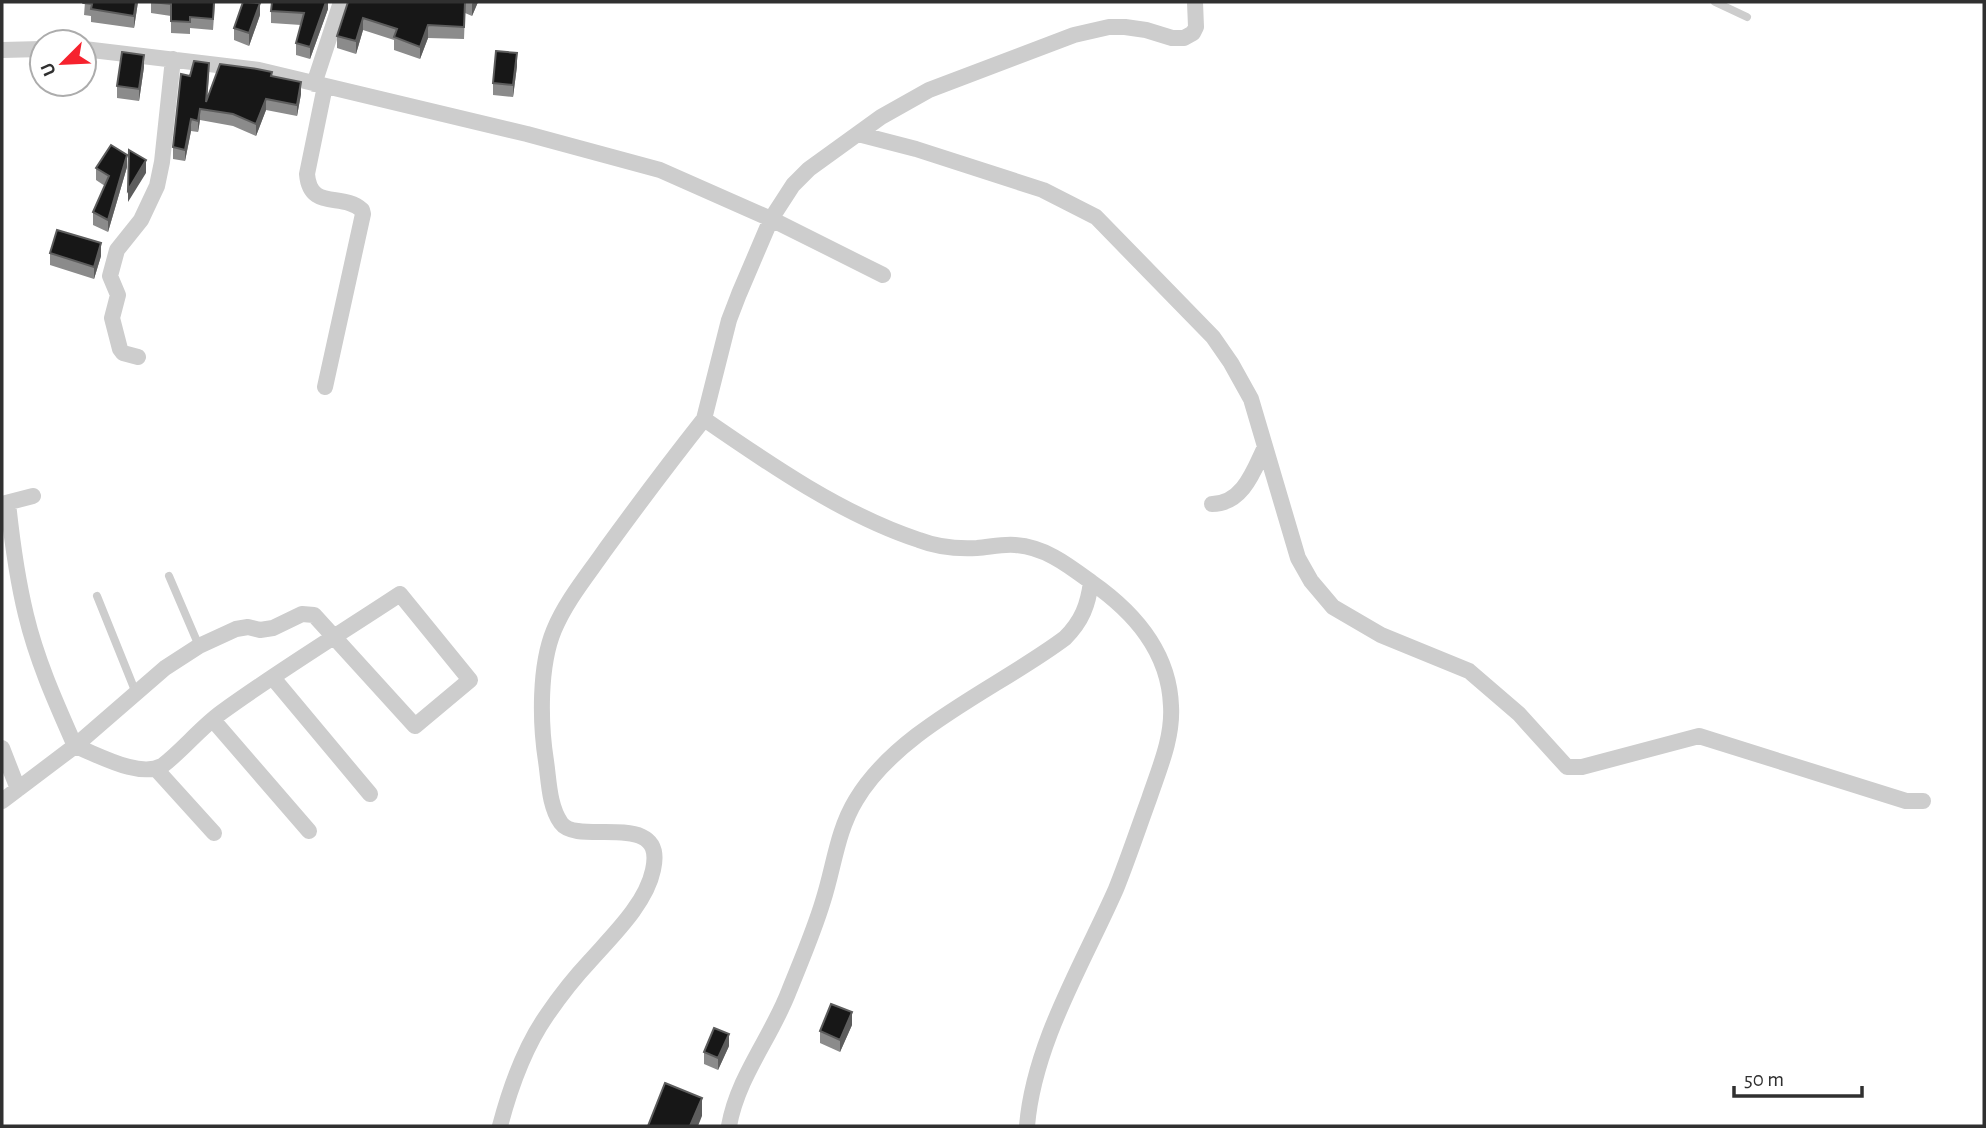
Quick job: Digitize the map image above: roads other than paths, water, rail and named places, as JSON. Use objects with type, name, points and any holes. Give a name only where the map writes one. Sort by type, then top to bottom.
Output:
[{"type":"street","points":[[324,387],[363,214],[355,204],[316,195],[307,183],[320,85],[341,2]]},
{"type":"street","points":[[499,1126],[514,1079],[547,1015],[589,961],[624,923],[653,872],[652,848],[642,838],[625,832],[574,830],[564,827],[559,821],[552,800],[544,751],[543,711],[547,652],[565,606],[659,475],[704,419],[729,320],[771,219],[793,185],[809,169],[881,117],[929,90],[1074,35],[1109,27],[1146,30],[1172,38],[1184,38],[1193,33],[1196,27],[1195,2]]},
{"type":"street","points":[[2,50],[28,49]]},
{"type":"street","points":[[98,51],[259,70],[504,128],[660,170],[771,219],[883,275]]},
{"type":"street","points":[[138,357],[123,353],[120,349],[112,321],[118,295],[110,276],[117,250],[141,220],[157,186],[173,59]]},
{"type":"street","points":[[858,134],[916,149],[1043,190],[1096,216],[1213,337],[1251,398],[1298,558],[1311,581],[1334,607],[1381,635],[1469,671],[1519,714],[1567,767],[1583,767],[1699,736],[1906,801],[1923,801]]},
{"type":"street","points":[[704,419],[791,476],[885,527],[933,545],[976,548],[1016,545],[1035,549],[1064,561],[1130,612],[1155,648],[1168,683],[1170,730],[1160,767],[1116,887],[1053,1027],[1032,1089],[1027,1126]]},
{"type":"street","points":[[1212,504],[1225,502],[1240,492],[1265,447]]},
{"type":"street","points":[[2,801],[75,746],[165,668],[200,646],[236,629],[247,627],[260,631],[302,614],[314,615],[336,636],[415,726],[470,680],[400,594],[336,636],[273,678],[213,720],[156,769],[132,769],[75,746],[46,679],[26,616],[5,504],[33,496]]},
{"type":"street","points":[[729,1126],[739,1088],[778,1017],[789,991],[823,901],[840,836],[865,785],[880,768],[927,730],[1065,638],[1085,612],[1091,582]]},
{"type":"street","points":[[273,678],[370,794]]},
{"type":"street","points":[[213,720],[309,831]]},
{"type":"street","points":[[2,748],[18,789]]},
{"type":"street","points":[[156,769],[214,833]]},
{"type":"lane","points":[[1715,2],[1747,17]]},
{"type":"lane","points":[[169,576],[200,646]]},
{"type":"lane","points":[[97,596],[136,693]]}]
